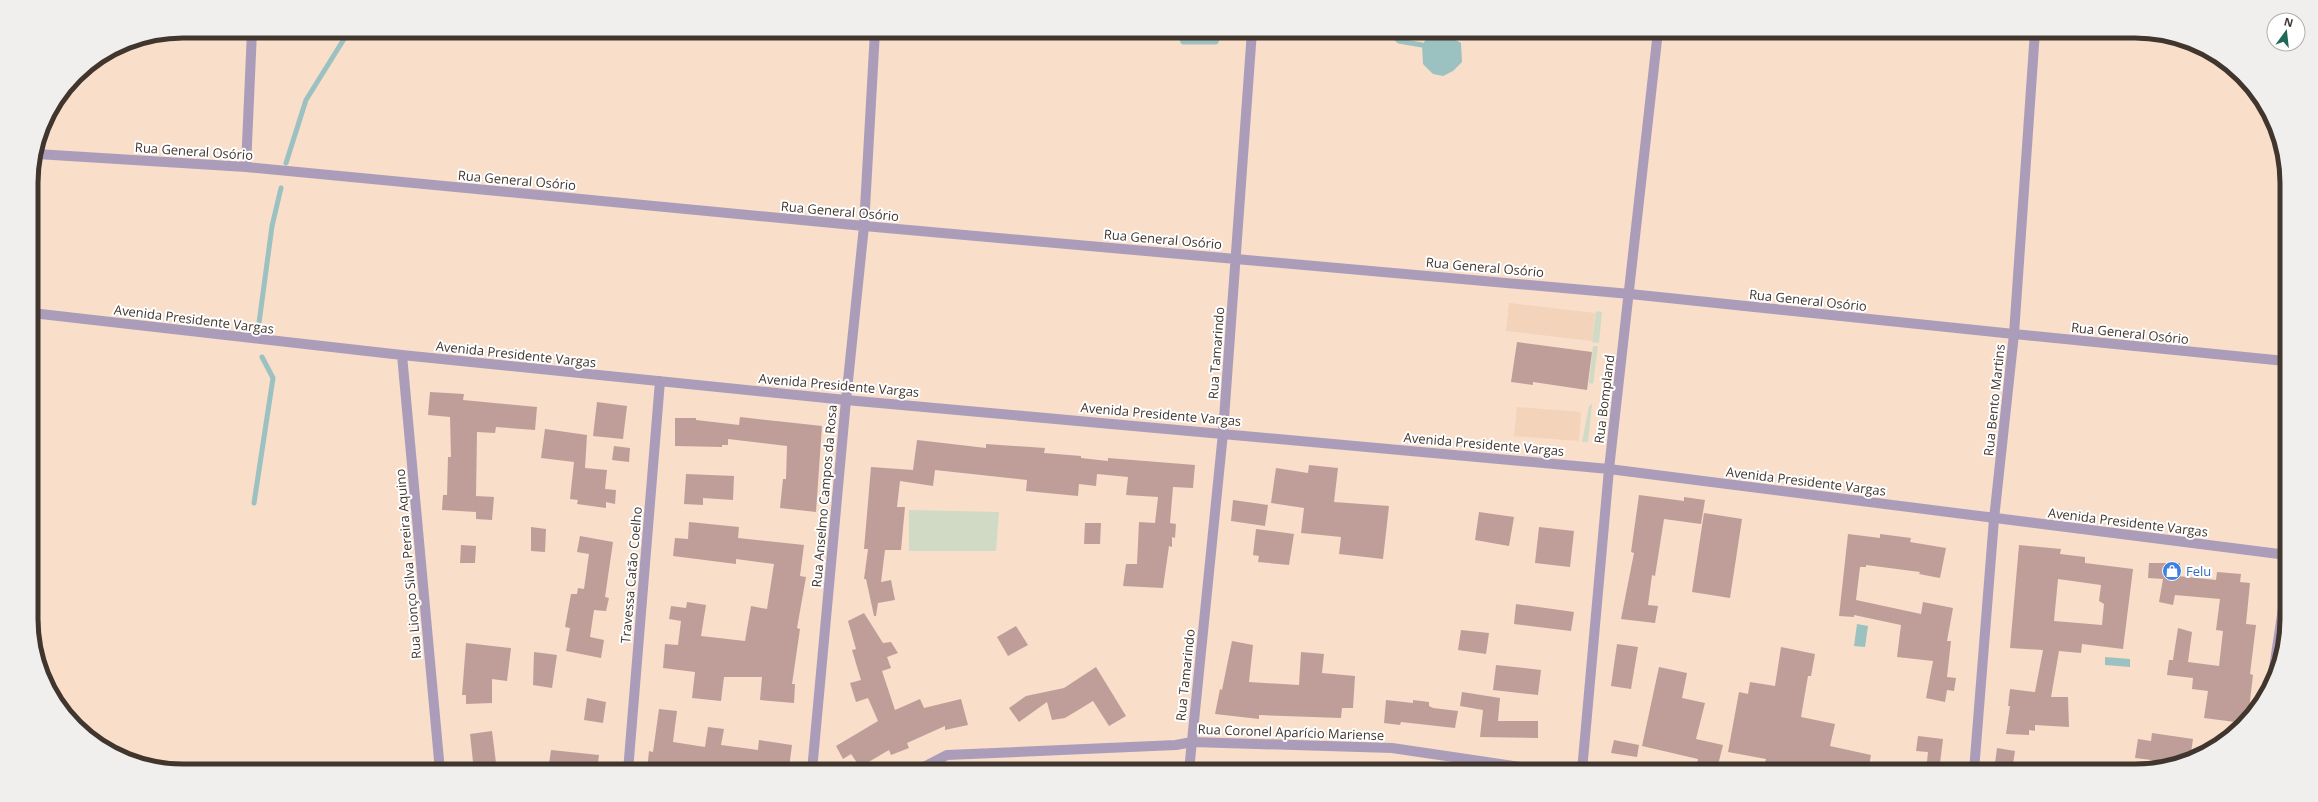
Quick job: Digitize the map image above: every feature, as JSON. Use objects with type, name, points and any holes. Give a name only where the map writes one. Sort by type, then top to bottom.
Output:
[{"type":"street","points":[[246,167],[252,38]]},
{"type":"street","name":"Rua Anselmo Campos da Rosa","points":[[813,764],[846,400],[864,226],[875,38]]},
{"type":"street","name":"Rua Tamarindo","points":[[1190,764],[1223,433],[1251,38]]},
{"type":"street","name":"Rua Bompland","points":[[1583,764],[1609,469],[1630,294],[1657,38]]},
{"type":"street","name":"Rua Bento Martins","points":[[1975,764],[1994,519],[2014,334],[2035,38]]},
{"type":"street","name":"Rua General Osório","points":[[41,154],[246,167],[864,226],[1630,294],[2280,361]]},
{"type":"street","name":"Avenida Presidente Vargas","points":[[38,314],[402,356],[846,400],[1609,469],[2280,554]]},
{"type":"street","name":"Rua Lionço Silva Pereira Aquino","points":[[402,356],[439,764]]},
{"type":"street","name":"Travessa Catão Coelho","points":[[629,764],[660,381]]},
{"type":"street","points":[[2277,645],[2280,629]]},
{"type":"street","name":"Rua Coronel Aparício Mariense","points":[[930,764],[947,755],[1176,745],[1192,742],[1392,748],[1501,764]]},
{"type":"shaded area","points":[[1509,303],[1595,313],[1592,341],[1506,331]]},
{"type":"shaded area","points":[[1517,407],[1581,412],[1579,441],[1514,436]]},
{"type":"green space","points":[[1596,311],[1602,312],[1599,343],[1592,342]]},
{"type":"green space","points":[[1593,346],[1598,346],[1593,384],[1589,383]]},
{"type":"green space","points":[[1592,404],[1588,442],[1582,442],[1589,406]]},
{"type":"green space","points":[[909,510],[999,512],[996,551],[909,551]]},
{"type":"water","points":[[1427,38],[1452,38],[1461,43],[1462,62],[1453,71],[1443,76],[1433,74],[1423,64],[1422,45]]},
{"type":"water","points":[[1857,624],[1868,626],[1865,647],[1854,646]]},
{"type":"water","points":[[2105,657],[2130,659],[2130,667],[2105,665]]},
{"type":"building","points":[[1517,342],[1592,352],[1587,390],[1533,382],[1533,385],[1511,382]]},
{"type":"building","points":[[430,392],[464,394],[463,400],[537,407],[535,430],[496,427],[495,433],[477,432],[476,496],[494,497],[492,520],[476,519],[476,512],[442,510],[443,495],[447,495],[448,457],[451,457],[450,417],[428,415]]},
{"type":"building","points":[[597,402],[627,406],[623,439],[593,436]]},
{"type":"building","points":[[740,417],[822,426],[816,512],[780,508],[783,479],[786,479],[787,446],[728,439],[728,445],[722,445],[722,447],[675,446],[675,418],[696,418],[696,420],[739,425]]},
{"type":"building","points":[[545,429],[587,435],[585,468],[607,470],[605,489],[616,490],[615,504],[606,502],[606,508],[577,504],[578,500],[570,499],[574,462],[541,458]]},
{"type":"building","points":[[917,440],[986,448],[986,444],[1045,448],[1044,453],[1081,456],[1081,458],[1108,461],[1108,458],[1195,465],[1193,488],[1173,487],[1170,523],[1176,524],[1175,538],[1172,537],[1172,547],[1169,546],[1163,588],[1123,586],[1126,564],[1137,564],[1139,522],[1155,523],[1158,497],[1126,495],[1128,477],[1097,474],[1096,486],[1079,484],[1078,496],[1026,491],[1027,480],[935,470],[933,486],[900,481],[897,507],[905,507],[901,550],[885,550],[881,582],[891,580],[895,600],[878,603],[876,616],[874,616],[866,579],[864,579],[868,549],[864,549],[871,467],[913,470]]},
{"type":"building","points":[[614,446],[630,448],[629,462],[612,460]]},
{"type":"building","points":[[1309,465],[1338,468],[1334,502],[1389,506],[1383,559],[1339,554],[1341,537],[1301,533],[1304,508],[1271,503],[1276,468],[1308,473]]},
{"type":"building","points":[[686,474],[734,476],[733,500],[703,498],[703,505],[684,504]]},
{"type":"building","points":[[1639,495],[1684,501],[1684,497],[1705,500],[1701,524],[1664,519],[1655,576],[1652,575],[1648,605],[1658,606],[1655,623],[1621,619],[1634,553],[1631,552]]},
{"type":"building","points":[[1233,500],[1268,505],[1265,526],[1231,521]]},
{"type":"building","points":[[1479,512],[1514,517],[1509,546],[1475,540]]},
{"type":"building","points":[[1704,513],[1742,519],[1730,598],[1692,592]]},
{"type":"building","points":[[689,522],[739,527],[738,538],[804,545],[800,576],[806,577],[797,628],[800,629],[792,684],[795,684],[794,703],[760,700],[762,677],[724,677],[721,701],[692,698],[695,672],[663,668],[665,644],[678,645],[681,621],[669,619],[671,606],[686,608],[687,602],[706,605],[701,636],[745,641],[751,606],[767,609],[774,564],[736,559],[736,564],[673,556],[675,538],[688,539]]},
{"type":"building","points":[[1085,523],[1101,523],[1100,544],[1084,544]]},
{"type":"building","points":[[531,527],[546,529],[545,552],[531,551]]},
{"type":"building","points":[[1539,527],[1574,531],[1570,567],[1535,563]]},
{"type":"building","points":[[1256,529],[1294,534],[1289,565],[1258,562],[1259,556],[1253,555]]},
{"type":"building","points":[[1848,534],[1880,538],[1880,534],[1911,538],[1910,542],[1946,548],[1940,578],[1919,574],[1920,572],[1866,565],[1866,567],[1860,567],[1856,600],[1921,614],[1923,602],[1953,608],[1947,641],[1951,641],[1947,677],[1956,678],[1954,691],[1947,690],[1945,702],[1926,698],[1933,661],[1897,657],[1901,625],[1854,615],[1854,617],[1839,616]]},
{"type":"building","points":[[580,536],[613,542],[605,597],[609,598],[606,611],[594,610],[590,637],[604,640],[601,658],[566,651],[570,628],[565,627],[571,594],[577,594],[578,588],[584,589],[589,554],[577,552]]},
{"type":"building","points":[[461,545],[476,546],[475,563],[460,563]]},
{"type":"building","points":[[2019,545],[2061,549],[2060,554],[2085,557],[2085,563],[2133,569],[2123,649],[2082,644],[2081,653],[2059,651],[2051,697],[2068,697],[2069,727],[2035,725],[2035,731],[2029,730],[2029,735],[2006,734],[2010,706],[2008,706],[2010,689],[2035,692],[2043,650],[2010,648]],"holes":[[[2058,579],[2101,585],[2099,601],[2104,604],[2102,625],[2054,621]]]},
{"type":"building","points":[[2149,563],[2180,563],[2178,576],[2216,580],[2217,572],[2241,574],[2240,582],[2250,583],[2246,624],[2256,625],[2250,674],[2253,675],[2249,708],[2236,722],[2204,718],[2208,691],[2192,689],[2193,678],[2167,675],[2169,660],[2173,660],[2178,628],[2192,632],[2188,662],[2219,666],[2223,631],[2216,630],[2220,599],[2175,595],[2173,605],[2159,602],[2163,579],[2148,578]]},
{"type":"building","points":[[1516,604],[1574,612],[1571,631],[1514,624]]},
{"type":"building","points":[[864,613],[883,643],[891,642],[898,653],[887,657],[891,668],[882,671],[895,710],[920,699],[924,708],[961,699],[968,725],[945,730],[945,726],[907,743],[909,748],[891,755],[889,750],[865,764],[858,764],[851,754],[843,759],[836,746],[878,721],[868,698],[856,702],[850,683],[861,680],[852,650],[856,649],[848,621]]},
{"type":"building","points":[[1016,626],[1028,645],[1008,656],[997,637]]},
{"type":"building","points":[[1461,630],[1489,633],[1486,654],[1458,650]]},
{"type":"building","points":[[1232,641],[1253,645],[1249,682],[1299,685],[1301,652],[1324,654],[1322,673],[1355,676],[1353,708],[1342,708],[1341,718],[1259,715],[1259,719],[1215,714],[1220,689],[1222,690]]},
{"type":"building","points":[[466,643],[511,648],[507,681],[492,679],[492,703],[466,704],[466,695],[462,695]]},
{"type":"building","points":[[1617,644],[1638,647],[1631,689],[1611,686]]},
{"type":"building","points":[[1781,647],[1815,654],[1811,676],[1808,676],[1801,717],[1835,724],[1830,746],[1871,755],[1869,764],[1769,764],[1765,763],[1766,759],[1728,752],[1739,692],[1748,694],[1750,682],[1775,686]]},
{"type":"building","points":[[534,652],[557,655],[552,688],[533,685]]},
{"type":"building","points":[[1496,665],[1541,670],[1538,695],[1493,690]]},
{"type":"building","points":[[1096,667],[1126,716],[1109,726],[1093,701],[1065,718],[1052,720],[1047,702],[1019,722],[1009,708],[1026,696],[1064,688]]},
{"type":"building","points":[[1659,667],[1687,673],[1682,698],[1705,703],[1696,739],[1723,745],[1718,764],[1697,764],[1698,759],[1642,746]]},
{"type":"building","points":[[1462,692],[1500,698],[1498,721],[1538,721],[1538,738],[1480,737],[1483,710],[1460,706]]},
{"type":"building","points":[[587,698],[606,702],[603,723],[584,720]]},
{"type":"building","points":[[1386,700],[1413,703],[1413,700],[1429,702],[1429,706],[1433,708],[1458,711],[1455,728],[1401,722],[1400,725],[1384,723]]},
{"type":"building","points":[[659,709],[677,711],[673,742],[705,747],[708,727],[724,729],[721,745],[758,750],[759,740],[792,745],[790,764],[648,764],[649,751],[653,752]]},
{"type":"building","points":[[492,731],[496,764],[473,764],[470,734]]},
{"type":"building","points":[[2152,733],[2193,739],[2191,753],[2172,759],[2162,761],[2135,758],[2138,739],[2151,741]]},
{"type":"building","points":[[1918,736],[1943,739],[1940,764],[1927,764],[1928,752],[1916,751]]},
{"type":"building","points":[[1614,740],[1639,745],[1637,757],[1611,753]]},
{"type":"building","points":[[1997,748],[2015,751],[2013,764],[1995,764]]},
{"type":"building","points":[[551,750],[599,755],[598,764],[549,764]]},
{"type":"waterway","points":[[286,163],[306,100],[345,38]]},
{"type":"waterway","points":[[1182,38],[1183,42],[1216,42],[1217,38]]},
{"type":"waterway","points":[[1396,38],[1399,41],[1422,45]]},
{"type":"waterway","points":[[259,323],[272,226],[281,188]]},
{"type":"waterway","points":[[254,503],[273,378],[262,357]]},
{"type":"place","name":"Felu","points":[[2172,571]]}]
